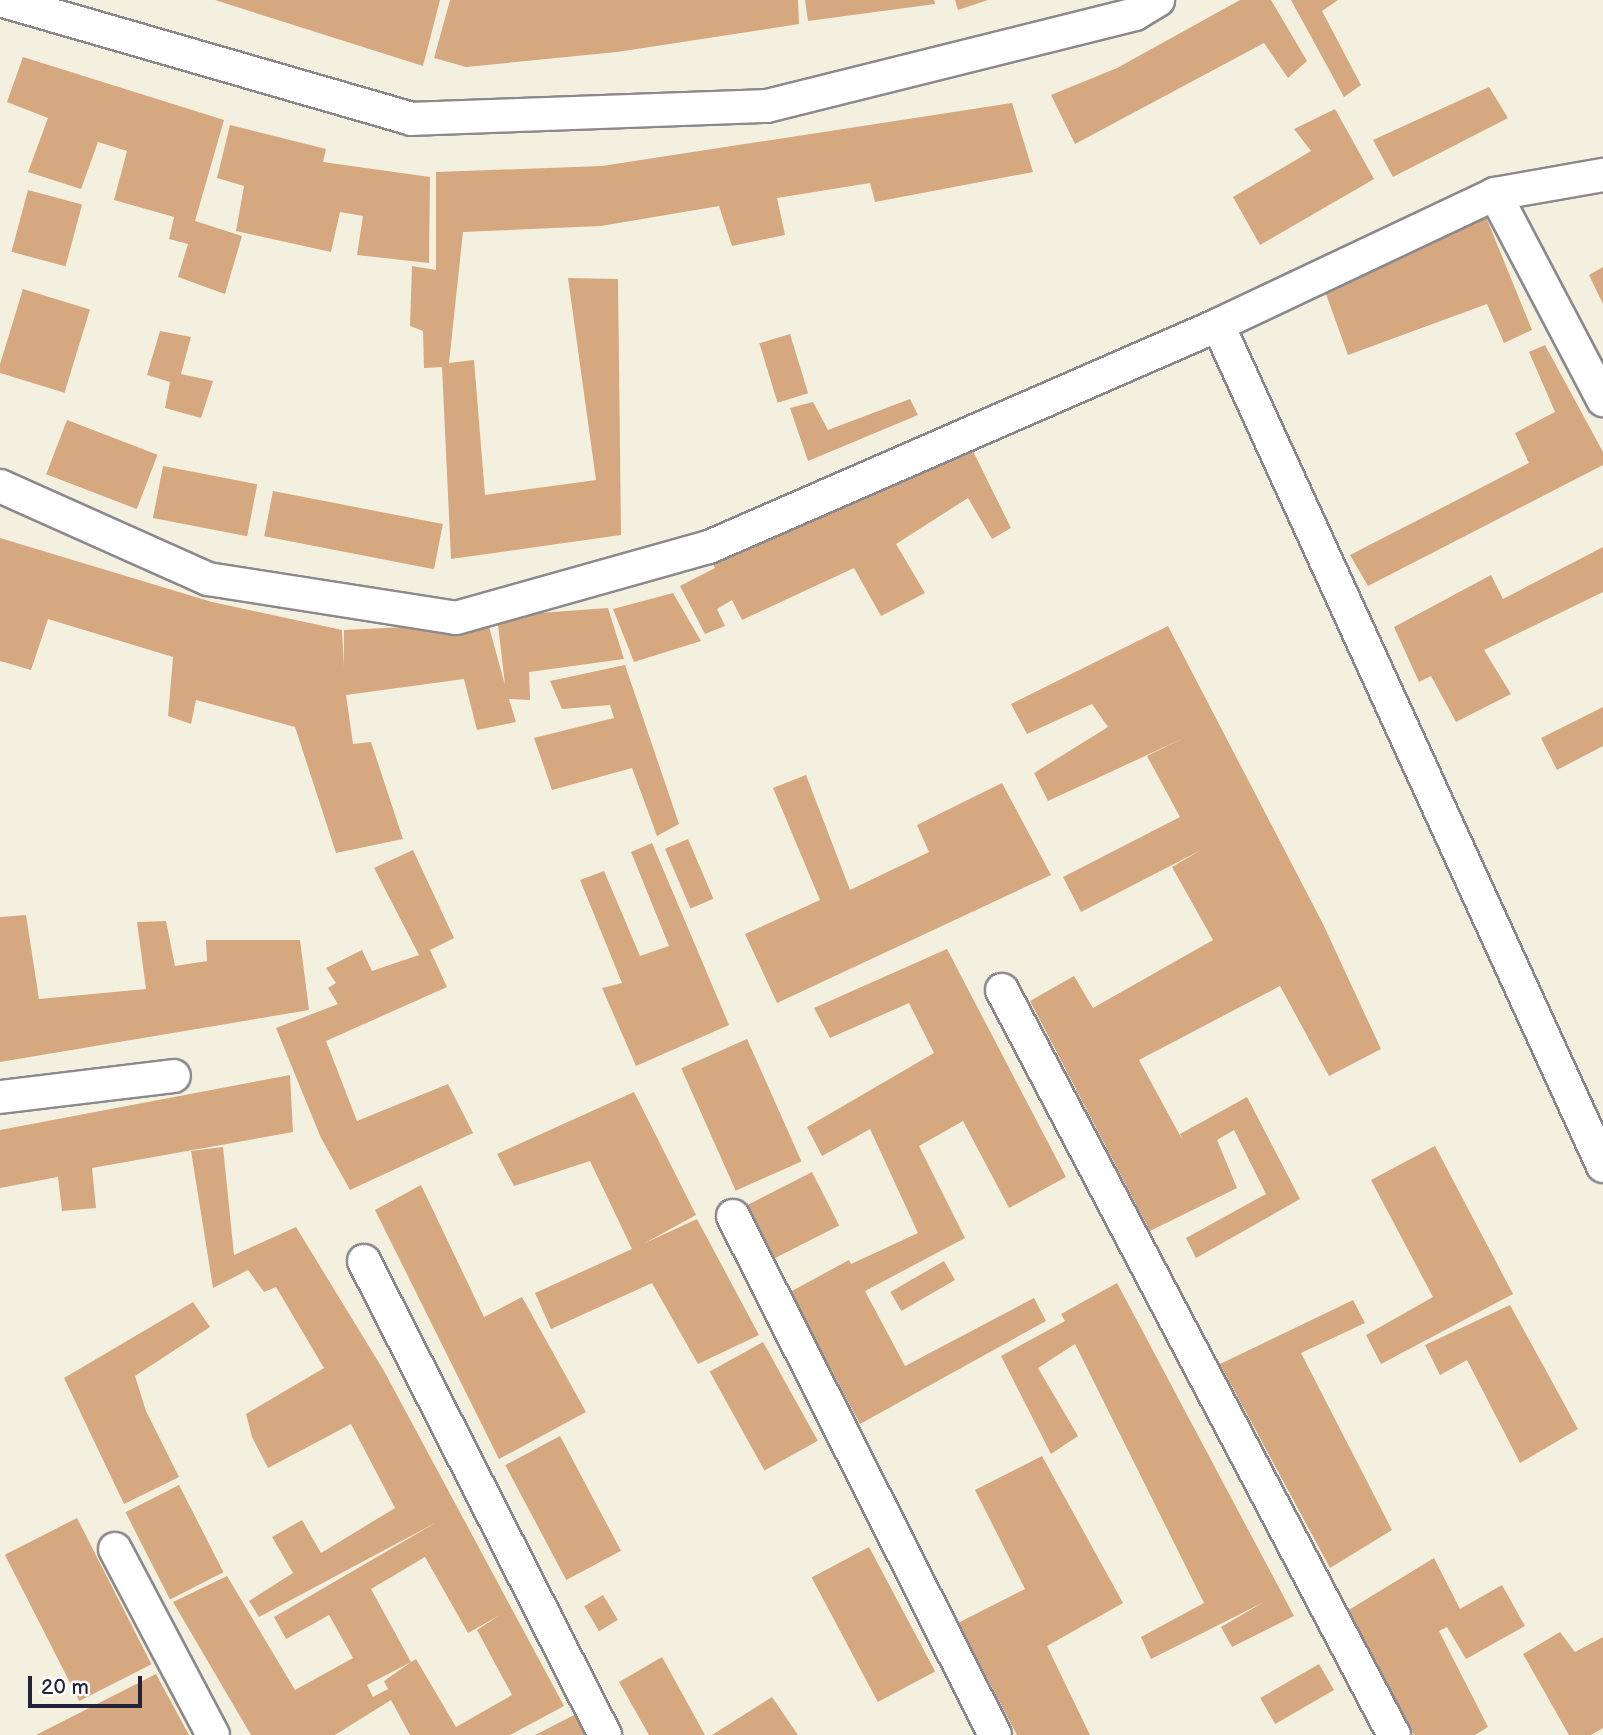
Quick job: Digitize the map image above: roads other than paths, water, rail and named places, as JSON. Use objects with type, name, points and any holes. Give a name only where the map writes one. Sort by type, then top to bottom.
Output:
[{"type":"street","points":[[0,0],[411,119],[767,106],[1135,14],[1158,0]]},
{"type":"street","points":[[0,486],[208,579],[456,618],[709,547],[1218,325],[1495,194],[1603,174]]},
{"type":"street","points":[[1495,194],[1603,400]]},
{"type":"street","points":[[1218,325],[1603,1166]]},
{"type":"street","points":[[1002,990],[1394,1735]]},
{"type":"street","points":[[0,1097],[174,1076]]},
{"type":"street","points":[[733,1216],[995,1735]]},
{"type":"street","points":[[364,1261],[605,1735]]},
{"type":"street","points":[[116,1549],[213,1735]]}]
